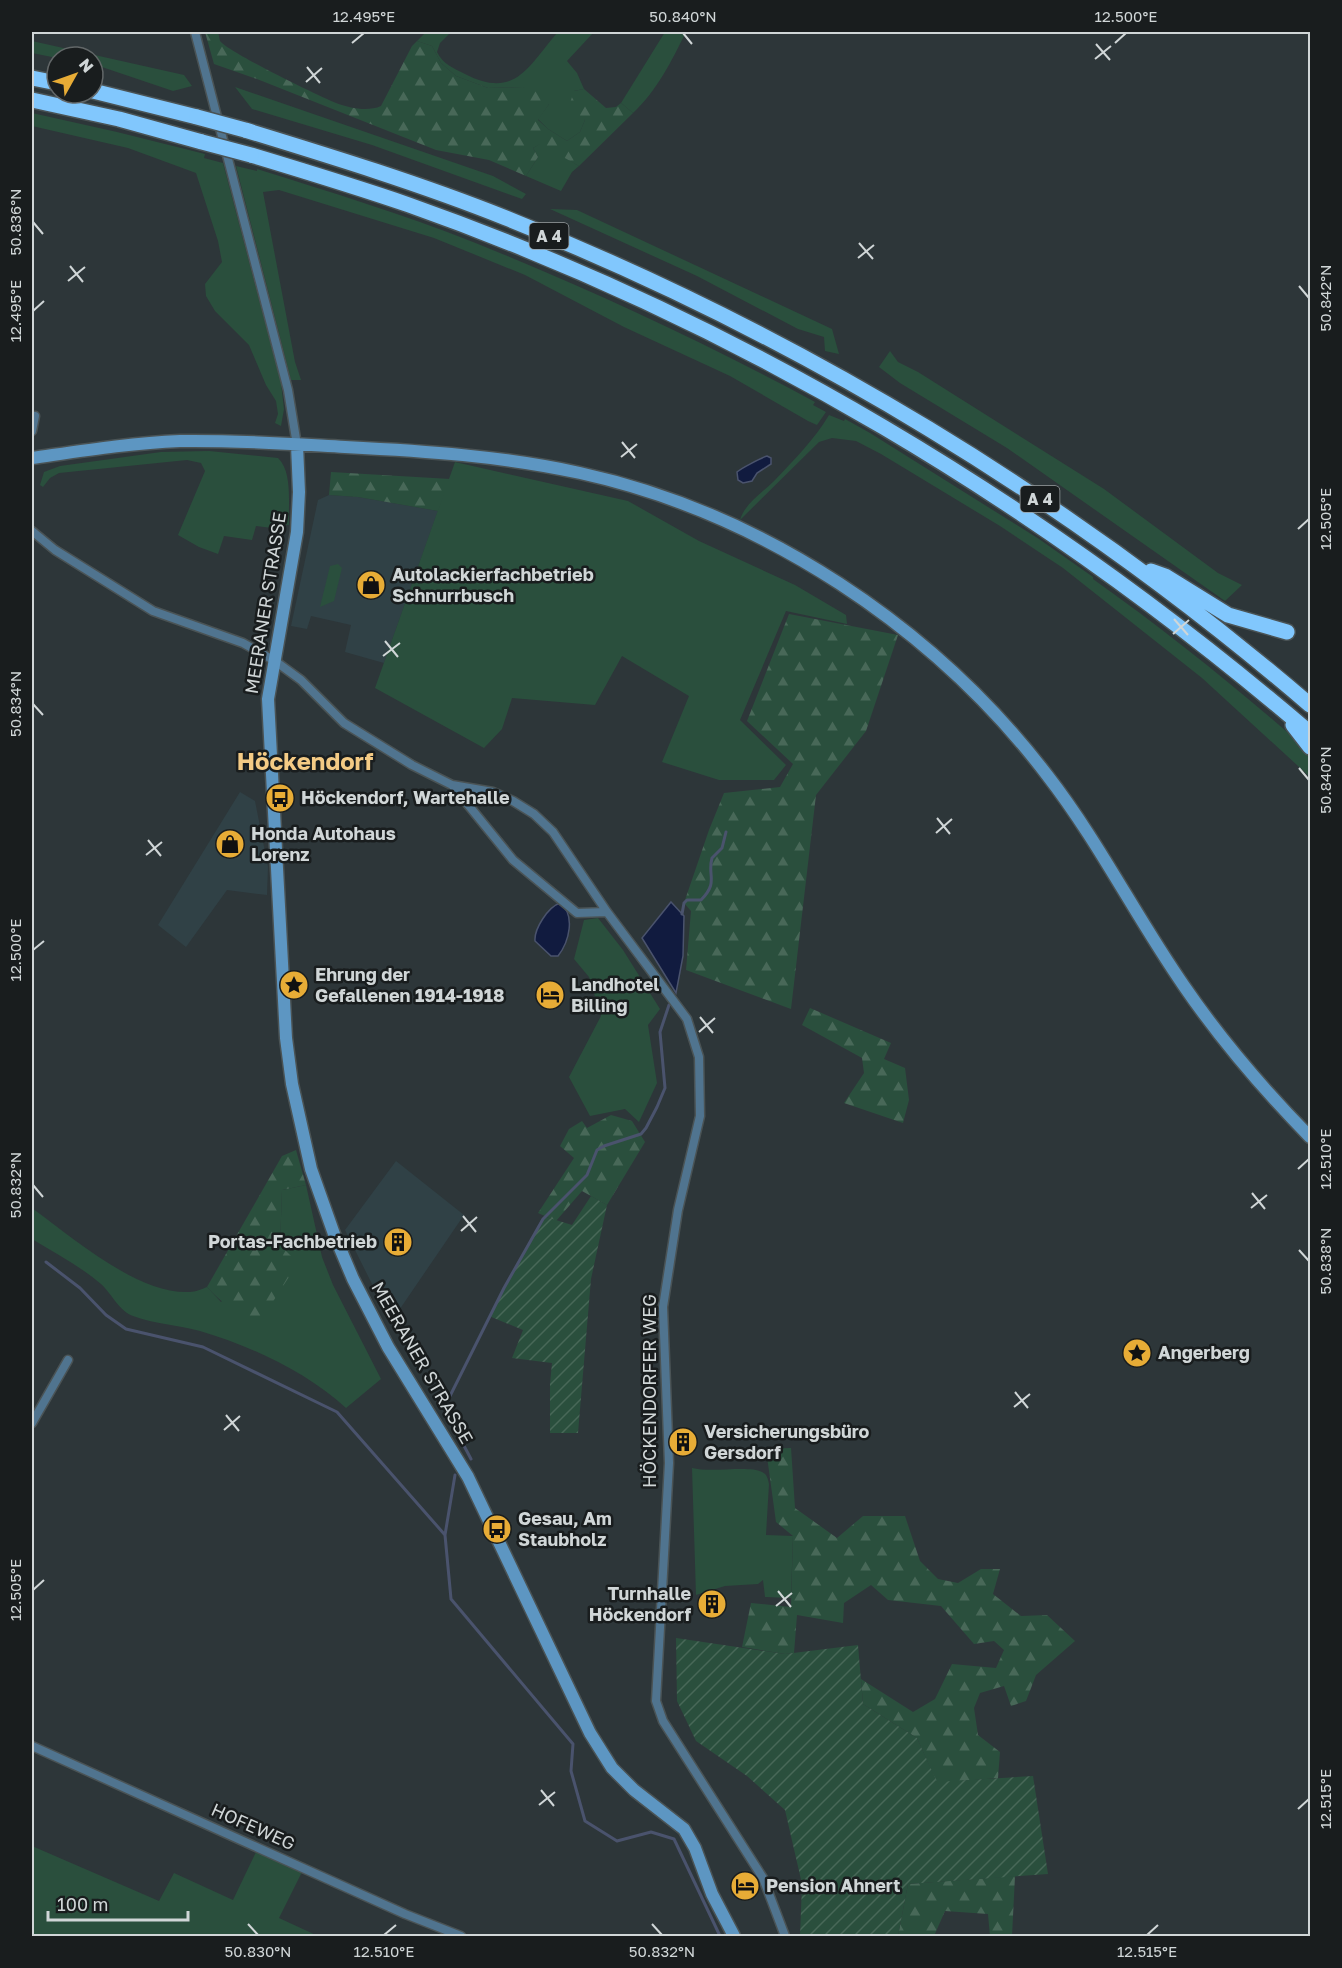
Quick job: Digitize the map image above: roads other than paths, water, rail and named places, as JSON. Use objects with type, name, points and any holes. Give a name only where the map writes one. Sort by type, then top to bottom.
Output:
[{"type":"highway","name":"A 4","points":[[105,94],[245,129],[353,163],[506,218],[685,297],[839,376],[941,435],[1017,484],[1137,567],[1202,616],[1311,705]]},
{"type":"highway","name":"A 4","points":[[32,100],[120,119],[251,155],[409,205],[596,280],[674,316],[852,408],[936,458],[1065,542],[1171,619],[1311,733]]},
{"type":"highway","points":[[1137,567],[1166,576],[1228,615],[1287,632]]},
{"type":"highway","points":[[1281,708],[1303,740],[1311,747]]},
{"type":"street","name":"MEERANER STRASSE","points":[[195,32],[288,390],[297,445],[299,492],[297,532],[268,699],[286,1038],[302,1133],[327,1216],[353,1279],[375,1324],[468,1478],[591,1733],[612,1768],[634,1790],[684,1830],[695,1848],[712,1894],[734,1936]]},
{"type":"street","points":[[32,431],[35,416]]},
{"type":"street","points":[[32,458],[99,448],[180,441],[454,453],[543,465],[648,492],[774,545],[843,586],[897,624],[983,701],[1047,774],[1104,858],[1202,1012],[1311,1137]]},
{"type":"street","name":"HÖCKENDORFER WEG","points":[[32,531],[55,550],[153,611],[243,643],[275,661],[301,680],[344,723],[412,765],[452,785],[493,792],[534,814],[553,832],[607,912],[687,1019],[699,1057],[700,1116],[678,1210],[663,1307],[669,1463],[656,1701],[663,1721],[763,1878],[785,1936]]},
{"type":"street","points":[[452,785],[513,860],[577,913],[607,912]]},
{"type":"street","points":[[32,1423],[68,1360]]},
{"type":"street","name":"HOFEWEG","points":[[32,1746],[405,1914],[461,1936]]},
{"type":"water","points":[[767,456],[771,458],[771,464],[757,473],[752,481],[743,483],[738,480],[737,472]]},
{"type":"water","points":[[671,902],[684,916],[683,956],[676,993],[642,938]]},
{"type":"water","points":[[560,903],[568,914],[568,936],[558,956],[551,956],[535,941],[535,936],[547,914]]},
{"type":"waterway","points":[[682,914],[684,903],[687,900],[701,900],[710,888],[712,858],[722,848],[726,832]]},
{"type":"waterway","points":[[471,1459],[444,1408],[504,1288],[543,1219],[587,1175],[597,1150],[641,1134],[646,1128],[665,1088],[660,1032],[669,1005]]},
{"type":"waterway","points":[[46,1262],[80,1288],[106,1315],[126,1329],[203,1347],[337,1412],[445,1535],[451,1599],[573,1744],[571,1771],[585,1821],[617,1841],[651,1832],[674,1839],[720,1936]]},
{"type":"waterway","points":[[445,1535],[455,1475]]},
{"type":"place","name":"Autolackierfachbetrieb Schnurrbusch","points":[[371,585]]},
{"type":"place","name":"Höckendorf, Wartehalle","points":[[280,798]]},
{"type":"place","name":"Honda Autohaus Lorenz","points":[[230,844]]},
{"type":"place","name":"Ehrung der Gefallenen 1914-1918","points":[[294,985]]},
{"type":"place","name":"Landhotel Billing","points":[[550,995]]},
{"type":"place","name":"Portas-Fachbetrieb","points":[[398,1242]]},
{"type":"place","name":"Angerberg","points":[[1137,1353]]},
{"type":"place","name":"Versicherungsbüro Gersdorf","points":[[683,1442]]},
{"type":"place","name":"Gesau, Am Staubholz","points":[[497,1529]]},
{"type":"place","name":"Turnhalle Höckendorf","points":[[712,1604]]},
{"type":"place","name":"Pension Ahnert","points":[[745,1886]]},
{"type":"district","name":"Höckendorf","points":[[305,762]]}]
